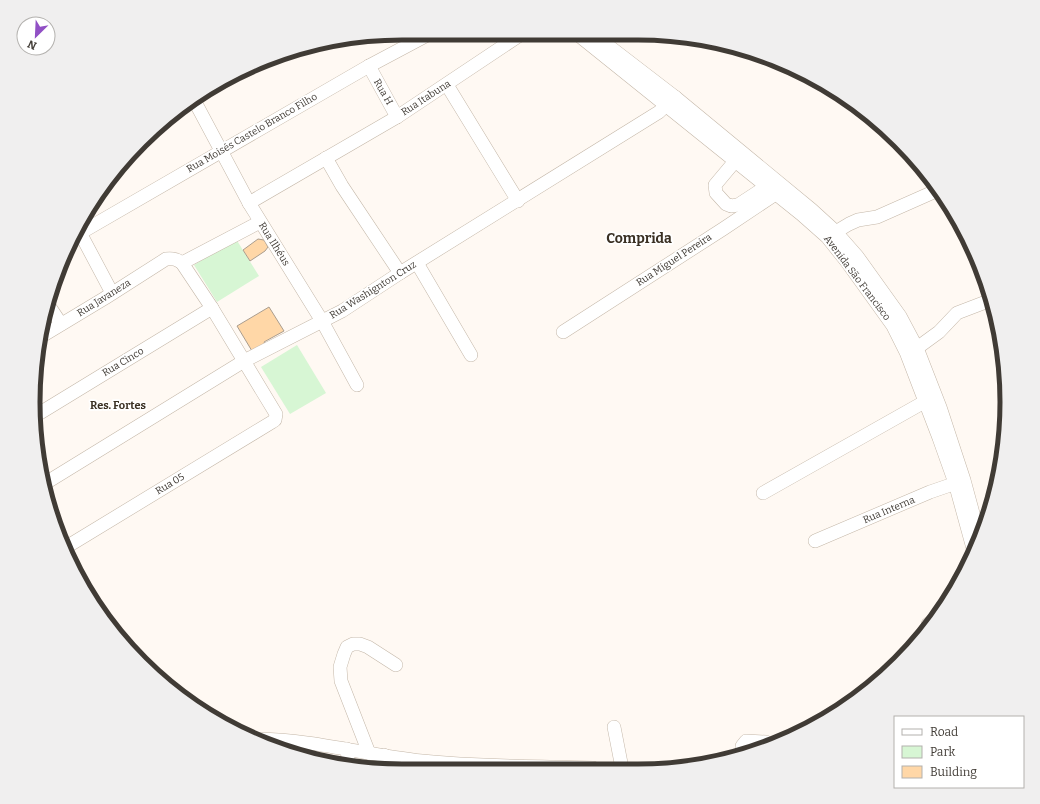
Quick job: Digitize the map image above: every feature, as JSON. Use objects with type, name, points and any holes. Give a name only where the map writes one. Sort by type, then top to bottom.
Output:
[{"type":"street","name":"Rua Moisés Castelo Branco Filho","points":[[84,229],[221,152],[369,66],[418,40]]},
{"type":"street","name":"Rua Itabuna","points":[[249,203],[397,117],[513,40]]},
{"type":"street","name":"Avenida São Francisco","points":[[585,40],[671,101]]},
{"type":"street","name":"Avenida São Francisco","points":[[600,40],[831,234],[893,326],[912,350],[940,406],[972,542]]},
{"type":"street","name":"Rua H","points":[[369,66],[397,117]]},
{"type":"street","points":[[447,85],[518,201]]},
{"type":"street","name":"Rua Washignton Cruz","points":[[49,481],[244,361],[342,311],[400,273],[518,201],[671,101]]},
{"type":"street","name":"Rua Ilhéus","points":[[196,104],[249,203],[322,321],[357,385]]},
{"type":"street","points":[[734,154],[715,185],[716,193],[726,204],[731,206],[738,205],[776,189]]},
{"type":"street","name":"Avenida São Francisco","points":[[734,154],[776,189]]},
{"type":"street","points":[[326,158],[342,186],[400,273]]},
{"type":"street","name":"Rua Miguel Pereira","points":[[563,332],[776,189]]},
{"type":"street","points":[[831,234],[858,220],[877,217],[933,192]]},
{"type":"street","points":[[244,361],[212,308],[182,263],[260,222]]},
{"type":"street","points":[[80,236],[112,293]]},
{"type":"street","name":"Rua Javaneza","points":[[47,333],[166,259],[173,258],[182,263]]},
{"type":"street","points":[[417,263],[471,356]]},
{"type":"street","points":[[912,350],[939,332],[957,313],[986,302]]},
{"type":"street","name":"Rua Cinco","points":[[40,413],[212,308]]},
{"type":"street","points":[[52,310],[61,324]]},
{"type":"street","name":"Avenida São Francisco","points":[[912,350],[926,401],[976,530]]},
{"type":"street","name":"Rua 05","points":[[70,545],[272,422],[276,418],[275,410],[244,361]]},
{"type":"street","points":[[763,493],[926,401]]},
{"type":"street","name":"Rua Interna","points":[[815,541],[930,492],[959,482]]},
{"type":"street","points":[[369,753],[341,681],[340,667],[347,647],[353,644],[360,644],[368,647],[396,665]]},
{"type":"street","points":[[614,727],[621,764]]},
{"type":"street","points":[[273,740],[292,741],[369,753],[384,762],[423,761],[460,764]]},
{"type":"street","points":[[742,749],[742,746],[746,741],[762,742]]},
{"type":"street","points":[[347,749],[348,760]]},
{"type":"green space","points":[[236,239],[259,276],[217,302],[194,265]]},
{"type":"green space","points":[[297,345],[326,393],[290,414],[261,367]]},
{"type":"building","points":[[258,239],[264,240],[268,247],[265,251],[250,261],[243,250]]},
{"type":"building","points":[[269,307],[284,331],[264,342],[265,344],[252,351],[237,326]]},
{"type":"district","name":"Comprida","points":[[639,238]]},
{"type":"district","name":"Res. Fortes","points":[[118,405]]}]
